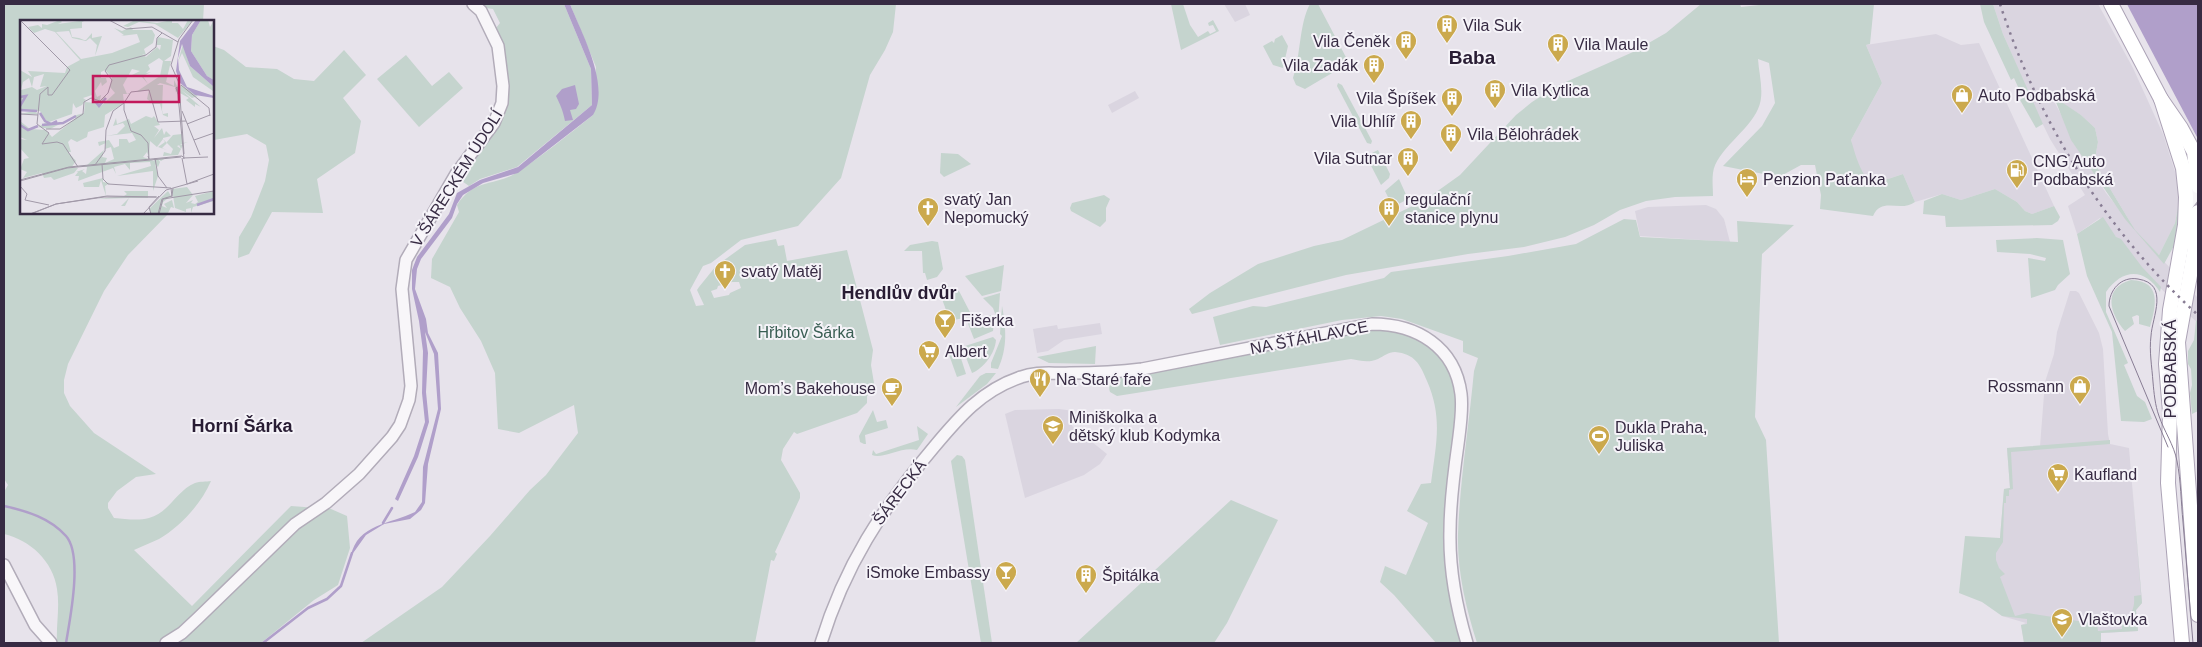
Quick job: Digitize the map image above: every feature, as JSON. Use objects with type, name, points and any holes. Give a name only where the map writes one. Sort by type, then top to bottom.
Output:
[{"type":"main road","name":"PODBABSKÁ","points":[[2111,4],[2161,99],[2182,128],[2196,155],[2198,186]]},
{"type":"main road","name":"PODBABSKÁ","points":[[2161,99],[2183,168],[2192,210],[2198,224],[2178,342],[2198,616]]},
{"type":"main road","name":"PODBABSKÁ","points":[[2182,643],[2167,479],[2170,412],[2166,364],[2170,310],[2192,210]]},
{"type":"street","name":"V ŠÁRECKÉM ÚDOLÍ","points":[[166,643],[182,633],[295,524],[344,489],[392,437],[400,425],[409,400],[411,386],[402,288],[406,260],[456,174],[494,123],[502,104],[503,86],[498,46],[481,11],[473,4]]},
{"type":"street","points":[[2183,168],[2198,190],[2192,210]]},
{"type":"street","name":"NA ŠŤÁHLAVCE","points":[[1022,376],[1038,373],[1110,372],[1142,369],[1372,324],[1401,326],[1430,339],[1448,356],[1458,380],[1461,394],[1450,537],[1453,586],[1468,643]]},
{"type":"street","name":"ŠÁRECKÁ","points":[[821,643],[836,598],[858,553],[869,532],[902,486],[953,423],[973,403],[994,388],[1022,376]]},
{"type":"street","points":[[4,565],[35,625],[51,643]]},
{"type":"shaded area","points":[[564,4],[570,4],[587,44],[597,75],[598,103],[593,115],[518,173],[483,183],[463,195],[457,204],[452,218],[421,259],[417,269],[415,289],[426,319],[428,333],[438,353],[441,409],[428,464],[425,503],[421,510],[410,519],[384,524],[366,535],[351,556],[354,545],[360,537],[376,526],[415,512],[422,502],[423,467],[438,409],[434,354],[425,332],[428,353],[426,392],[429,422],[418,457],[398,501],[395,499],[414,456],[425,422],[422,393],[423,351],[412,289],[412,270],[417,257],[449,214],[457,193],[480,180],[518,167],[592,105],[591,69]]},
{"type":"shaded area","points":[[1224,4],[1245,4],[1250,15],[1235,22]]},
{"type":"shaded area","points":[[1993,4],[2098,4],[2133,68],[2163,134],[2176,175],[2179,202],[2175,223],[2159,255],[2146,242],[2198,298],[2198,323],[2144,271],[2100,218],[2077,234],[2068,206],[2085,195],[2050,139],[2003,34]],"holes":[[[2051,96],[2081,115],[2095,128],[2098,142],[2096,153],[2097,167],[2132,225],[2106,193]]]},
{"type":"shaded area","points":[[2127,4],[2198,4],[2198,139],[2130,10]]},
{"type":"shaded area","points":[[1936,34],[1961,45],[1979,43],[2054,206],[2032,214],[2025,211],[2017,202],[1995,189],[1961,200],[1942,194],[1915,202],[1903,174],[1888,179],[1865,176],[1855,160],[1851,140],[1882,83],[1866,45]]},
{"type":"shaded area","points":[[575,85],[579,104],[576,109],[570,110],[573,120],[565,121],[556,96],[562,89]]},
{"type":"shaded area","points":[[1135,91],[1139,98],[1112,113],[1108,105]]},
{"type":"shaded area","points":[[1706,205],[1716,209],[1724,219],[1730,242],[1640,236],[1635,211],[1648,207]]},
{"type":"shaded area","points":[[2070,291],[2079,293],[2099,333],[2103,349],[2110,444],[2129,448],[2142,603],[2136,610],[2138,631],[2101,633],[2101,643],[2024,643],[2021,625],[2026,623],[2002,616],[1993,549],[2000,538],[2004,489],[2010,488],[2007,448],[2040,446],[2045,382],[2054,354],[2057,332]]},
{"type":"shaded area","points":[[1100,323],[1102,334],[1064,340],[1048,351],[1037,353],[1033,329],[1057,325],[1058,329]]},
{"type":"shaded area","name":"Miniškolka a dětský klub Kodymka","points":[[1059,409],[1074,411],[1072,426],[1107,454],[1100,464],[1084,475],[1025,498],[1005,414],[1015,410]]},
{"type":"green space","points":[[4,4],[204,4],[203,20],[20,20],[20,214],[168,214],[128,255],[104,291],[68,364],[64,380],[64,393],[70,406],[94,433],[156,474],[136,477],[117,491],[108,503],[108,508],[114,518],[132,520],[149,518],[168,507],[189,486],[197,482],[211,481],[202,498],[182,521],[159,539],[134,550],[192,606],[291,506],[331,509],[347,516],[350,548],[338,585],[314,600],[261,643],[57,643],[58,596],[55,579],[51,569],[39,553],[23,541],[4,534],[4,492],[8,485],[4,479]]},
{"type":"green space","points":[[481,4],[564,4],[591,69],[592,105],[517,167],[480,179],[469,186],[459,179],[500,121],[507,102],[503,45],[496,28],[500,23],[493,9],[486,8]]},
{"type":"green space","name":"Hřbitov Šárka","points":[[570,4],[896,4],[893,32],[870,75],[841,178],[798,226],[741,240],[711,263],[703,266],[690,290],[696,306],[704,305],[697,290],[699,287],[716,266],[745,245],[776,239],[778,246],[784,245],[787,261],[847,250],[873,350],[871,365],[875,389],[867,396],[867,403],[857,413],[797,434],[794,432],[783,449],[781,460],[800,493],[800,498],[775,552],[777,554],[774,561],[771,560],[755,643],[361,643],[442,587],[530,490],[546,475],[578,433],[574,405],[519,433],[498,429],[495,373],[481,341],[460,308],[450,287],[431,278],[432,259],[459,212],[457,205],[464,196],[479,186],[511,176],[519,171],[548,151],[593,115],[596,67]],"holes":[[[739,282],[741,288],[729,295],[714,298],[711,291],[717,289],[718,286]]]},
{"type":"green space","points":[[1171,4],[1183,4],[1190,25],[1198,37],[1208,31],[1210,34],[1216,31],[1213,25],[1209,26],[1208,23],[1213,20],[1219,31],[1181,50]]},
{"type":"green space","points":[[1310,4],[1318,4],[1349,63],[1305,89],[1296,85],[1293,78],[1306,12]]},
{"type":"green space","points":[[1701,4],[1740,4],[1741,7],[1768,4],[1874,4],[1870,44],[1866,45],[1882,83],[1851,140],[1865,176],[1888,179],[1903,174],[1915,202],[1903,206],[1881,207],[1873,216],[1820,209],[1821,195],[1815,165],[1801,165],[1779,177],[1723,166],[1762,126],[1775,103],[1769,63],[1758,59],[1761,91],[1760,103],[1754,117],[1726,148],[1715,165],[1713,196],[1675,197],[1646,201],[1620,210],[1594,225],[1565,237],[1524,247],[1468,254],[1346,275],[1192,314],[1189,309],[1210,293],[1258,264],[1314,246],[1342,240],[1425,200],[1460,175],[1516,115],[1532,102],[1559,85],[1633,52],[1666,33]]},
{"type":"green space","points":[[1980,4],[1993,4],[2003,34],[2043,124],[2036,128],[2020,100],[2023,98],[2014,78],[2011,80],[1984,22]]},
{"type":"green space","points":[[1282,35],[1288,46],[1283,68],[1273,65],[1263,46],[1272,41],[1274,43],[1275,39]]},
{"type":"green space","points":[[214,46],[224,50],[246,67],[277,69],[294,79],[314,81],[344,50],[366,75],[343,98],[361,121],[355,153],[317,179],[323,213],[272,212],[249,254],[238,258],[239,237],[251,217],[265,181],[269,160],[266,145],[247,134],[214,140]]},
{"type":"green space","points":[[406,55],[432,86],[449,72],[463,88],[419,127],[377,79]]},
{"type":"green space","points":[[1338,83],[1342,85],[1372,141],[1371,144],[1367,143],[1337,86]]},
{"type":"green space","points":[[2054,97],[2081,115],[2095,128],[2098,142],[2096,153],[2097,167],[2135,230],[2159,255],[2175,223],[2179,202],[2176,242],[2164,264],[2125,219],[2071,140]]},
{"type":"green space","points":[[1378,150],[1390,174],[1389,178],[1381,185],[1366,156]]},
{"type":"green space","points":[[941,153],[958,154],[971,164],[944,177],[940,173]]},
{"type":"green space","points":[[1399,179],[1408,199],[1393,207],[1385,191]]},
{"type":"green space","points":[[1995,189],[2017,202],[2025,211],[2032,214],[2054,206],[2060,217],[2052,225],[1946,227],[1945,216],[1923,214],[1924,201],[1942,194],[1961,200]]},
{"type":"green space","points":[[1104,195],[1110,199],[1106,208],[1106,221],[1100,227],[1071,211],[1072,203]]},
{"type":"green space","points":[[2103,217],[2116,237],[2121,239],[2142,267],[2161,287],[2160,292],[2147,278],[2133,274],[2119,279],[2106,292],[2106,312],[2128,363],[2124,365],[2137,396],[2145,402],[2152,419],[2144,422],[2121,421],[2112,332],[2087,276],[2077,234]]},
{"type":"green space","name":"Dukla Praha, Juliska","points":[[1624,219],[1636,220],[1640,237],[1738,242],[1737,221],[1794,225],[1762,254],[1755,417],[1766,440],[1779,643],[1477,643],[1463,589],[1459,562],[1458,534],[1474,371],[1478,358],[1463,352],[1463,341],[1402,319],[1381,316],[1342,320],[1220,345],[1213,317],[1253,306],[1266,307],[1384,278],[1391,272],[1508,256],[1576,244]]},
{"type":"green space","points":[[2037,238],[2063,240],[2070,274],[2055,290],[2031,298],[2028,258],[2045,261],[2046,258],[2030,254],[1997,252],[1996,240]]},
{"type":"green space","points":[[932,241],[938,242],[943,269],[937,277],[927,280],[925,273],[923,273],[922,251],[904,251],[910,245]]},
{"type":"green space","points":[[1004,265],[1001,291],[982,296],[965,276]]},
{"type":"green space","points":[[2131,280],[2141,281],[2148,285],[2152,290],[2155,303],[2150,327],[2139,324],[2139,316],[2137,315],[2132,317],[2134,324],[2125,331],[2113,310],[2112,295],[2122,284]]},
{"type":"green space","points":[[945,285],[959,291],[972,316],[950,321],[938,288]]},
{"type":"green space","points":[[1000,293],[998,322],[993,308],[983,298]]},
{"type":"green space","points":[[1002,306],[1005,345],[998,369],[991,368],[991,363],[1002,336],[1000,334]]},
{"type":"green space","points":[[991,315],[994,322],[993,331],[974,339],[967,321]]},
{"type":"green space","points":[[2196,320],[2198,322],[2198,411],[2192,414],[2190,393],[2192,385],[2191,369],[2188,364],[2188,351],[2194,340]]},
{"type":"green space","points":[[1373,330],[1403,334],[1428,346],[1446,367],[1452,380],[1456,401],[1446,496],[1444,543],[1448,586],[1462,643],[1436,643],[1394,595],[1380,582],[1385,566],[1406,575],[1428,523],[1407,511],[1421,484],[1431,483],[1437,431],[1437,419],[1432,394],[1422,370],[1412,358],[1402,353],[1393,352],[1371,361],[1351,359],[1117,396],[1109,390],[1114,379]]},
{"type":"green space","points":[[993,337],[996,340],[991,355],[981,368],[972,373],[962,347]]},
{"type":"green space","points":[[1096,346],[1095,364],[1049,363],[1037,357]]},
{"type":"green space","points":[[958,349],[966,374],[957,377],[948,352]]},
{"type":"green space","points":[[986,373],[996,373],[987,384],[956,407],[980,376]]},
{"type":"green space","points":[[873,410],[877,422],[886,420],[888,428],[865,435],[866,444],[864,444],[860,442],[859,436]]},
{"type":"green space","points":[[917,426],[928,434],[917,450],[905,450],[881,456],[872,455],[873,450],[876,454],[919,440]]},
{"type":"green space","points":[[2110,440],[2110,444],[2011,452],[2013,489],[2009,490],[2009,496],[2006,496],[2006,503],[2004,503],[2003,542],[1996,553],[1996,560],[1999,568],[2005,574],[2000,577],[2015,616],[2027,613],[2097,624],[2098,631],[2122,629],[2122,622],[2132,611],[2134,596],[2141,595],[2132,482],[2142,603],[2136,610],[2138,631],[2101,633],[2101,643],[2024,643],[2021,625],[2027,624],[2027,619],[2002,616],[1982,602],[1959,593],[1965,536],[2000,538],[2004,489],[2010,488],[2007,448]]},
{"type":"green space","points":[[957,455],[962,456],[965,460],[992,643],[981,643],[951,461]]},
{"type":"green space","points":[[1231,500],[1278,520],[1227,623],[1214,643],[1076,643]]},
{"type":"waterway","points":[[4,506],[30,513],[53,524],[66,536],[71,545],[75,572],[66,643]]},
{"type":"waterway","points":[[383,523],[392,508]]},
{"type":"waterway","points":[[263,643],[308,608],[327,599],[341,586],[352,553]]},
{"type":"tram line","points":[[2168,447],[2109,306],[2111,295],[2117,285],[2126,280],[2138,279],[2148,282],[2154,287],[2156,294],[2156,311],[2150,342],[2154,390],[2161,422],[2176,455],[2193,643]]},
{"type":"railway","points":[[2000,4],[2034,91],[2079,173],[2105,211],[2134,248],[2198,315]]},
{"type":"place","name":"Vila Suk","points":[[1447,44]]},
{"type":"place","name":"Vila Čeněk","points":[[1406,60]]},
{"type":"place","name":"Vila Maule","points":[[1558,63]]},
{"type":"place","name":"Vila Zadák","points":[[1374,84]]},
{"type":"place","name":"Vila Kytlica","points":[[1495,109]]},
{"type":"place","name":"Auto Podbabská","points":[[1962,114]]},
{"type":"place","name":"Vila Špíšek","points":[[1452,117]]},
{"type":"place","name":"Vila Uhlíř","points":[[1411,140]]},
{"type":"place","name":"Vila Bělohrádek","points":[[1451,153]]},
{"type":"place","name":"Vila Sutnar","points":[[1408,177]]},
{"type":"place","name":"CNG Auto Podbabská","points":[[2017,189]]},
{"type":"place","name":"Penzion Paťanka","points":[[1747,198]]},
{"type":"place","name":"svatý Jan Nepomucký","points":[[928,227]]},
{"type":"place","name":"regulační stanice plynu","points":[[1389,227]]},
{"type":"place","name":"svatý Matěj","points":[[725,290]]},
{"type":"place","name":"Fišerka","points":[[945,339]]},
{"type":"place","name":"Albert","points":[[929,370]]},
{"type":"place","name":"Na Staré faře","points":[[1040,398]]},
{"type":"place","name":"Rossmann","points":[[2080,405]]},
{"type":"place","name":"Mom’s Bakehouse","points":[[892,407]]},
{"type":"place","name":"Miniškolka a dětský klub Kodymka","points":[[1053,445]]},
{"type":"place","name":"Dukla Praha, Juliska","points":[[1599,455]]},
{"type":"place","name":"Kaufland","points":[[2058,493]]},
{"type":"place","name":"iSmoke Embassy","points":[[1006,591]]},
{"type":"place","name":"Špitálka","points":[[1086,594]]},
{"type":"place","name":"Vlaštovka","points":[[2062,638]]},
{"type":"district","name":"Baba","points":[[1472,57]]},
{"type":"district","name":"Hendlův dvůr","points":[[899,293]]},
{"type":"district","name":"Horní Šárka","points":[[242,426]]}]
